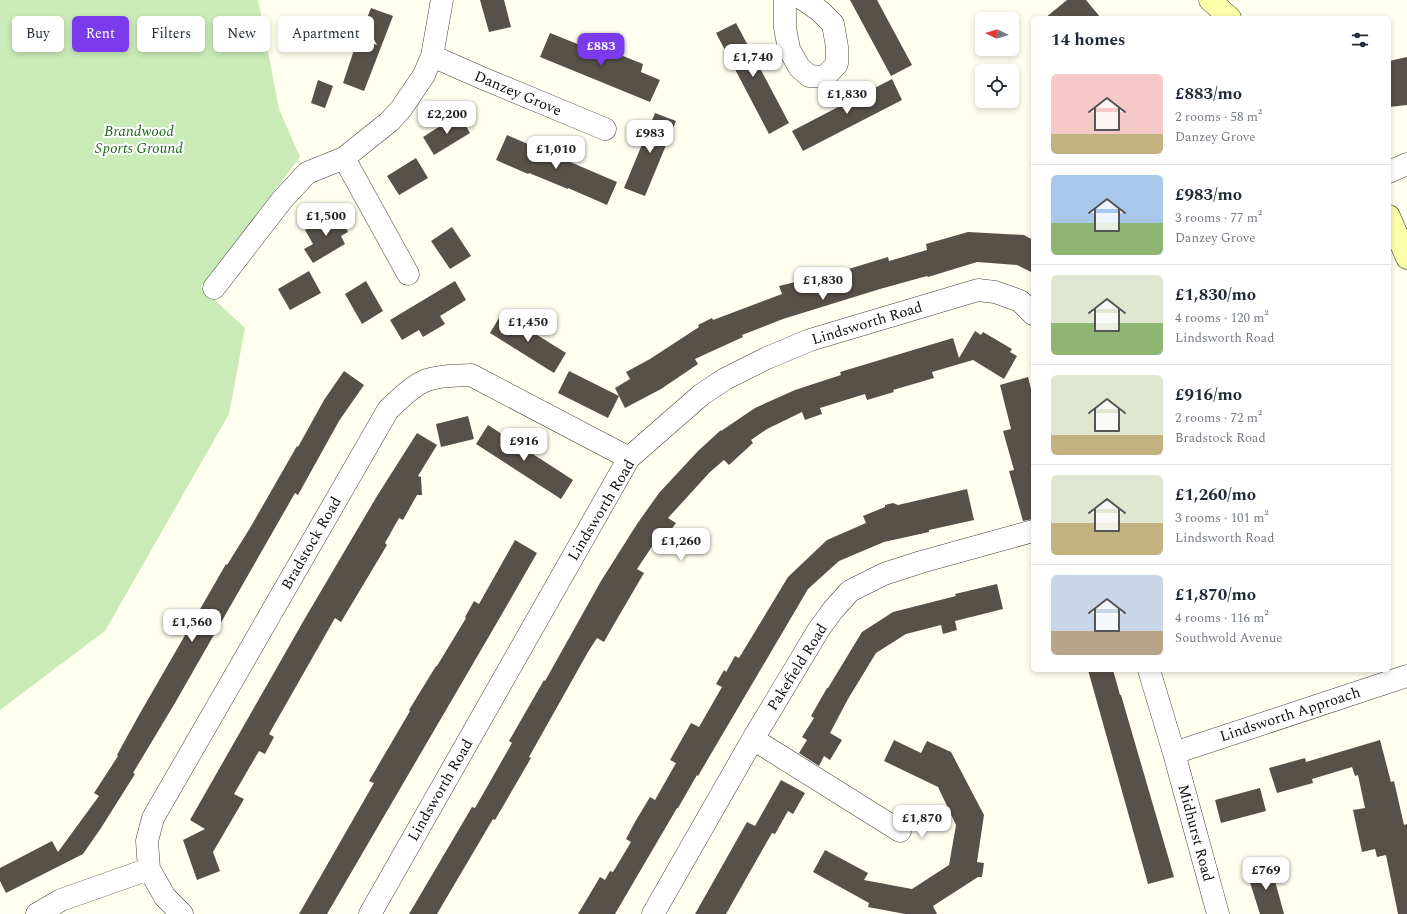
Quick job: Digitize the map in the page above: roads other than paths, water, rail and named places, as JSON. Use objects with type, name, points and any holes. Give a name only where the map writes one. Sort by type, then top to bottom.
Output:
[{"type":"street","points":[[214,288],[282,200],[307,173],[344,158],[389,122],[401,109],[424,74],[432,56],[442,0]]},
{"type":"street","points":[[785,0],[785,28],[788,49],[799,67],[809,76],[825,77],[836,64],[837,47],[833,24],[820,11],[804,0]]},
{"type":"street","points":[[1210,0],[1228,16]]},
{"type":"street","name":"Danzey Grove","points":[[432,56],[605,129]]},
{"type":"street","points":[[344,158],[408,274]]},
{"type":"street","points":[[1391,171],[1407,164]]},
{"type":"street","points":[[1391,221],[1407,258]]},
{"type":"street","name":"Lindsworth Road","points":[[370,914],[629,458],[701,395],[724,379],[767,358],[810,340],[978,290],[995,292],[1020,302],[1031,312]]},
{"type":"street","name":"Bradstock Road","points":[[182,914],[165,897],[149,868],[147,840],[153,818],[388,410],[406,394],[426,380],[448,376],[471,375],[629,458]]},
{"type":"street","name":"Pakefield Road","points":[[653,914],[753,739],[819,630],[833,610],[850,591],[884,574],[921,562],[1031,532]]},
{"type":"street","points":[[1150,672],[1174,752]]},
{"type":"street","name":"Lindsworth Approach","points":[[1174,752],[1407,676]]},
{"type":"street","points":[[753,739],[900,830]]},
{"type":"street","name":"Midhurst Road","points":[[1174,752],[1218,914]]},
{"type":"street","points":[[37,914],[61,900],[149,868]]},
{"type":"park label","name":"Brandwood Sports Ground","points":[[139,140]]}]
